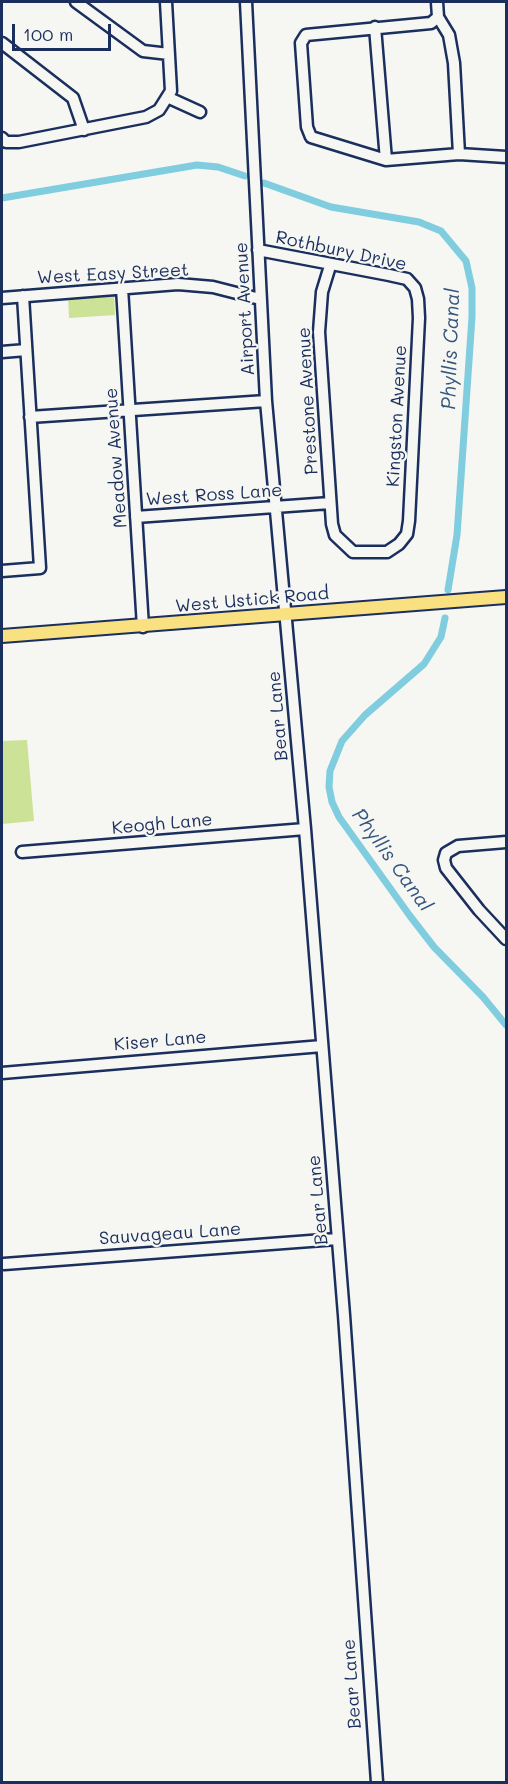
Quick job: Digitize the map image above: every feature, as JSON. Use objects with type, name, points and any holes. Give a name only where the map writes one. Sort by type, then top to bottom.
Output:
[{"type":"main road","name":"West Ustick Road","points":[[2,636],[143,627],[507,597]]},
{"type":"street","points":[[75,2],[143,51],[169,54]]},
{"type":"street","points":[[2,138],[6,142],[20,142],[146,117],[159,110],[171,91],[166,2]]},
{"type":"street","name":"Airport Avenue","points":[[246,2],[266,401],[286,615]]},
{"type":"street","points":[[437,2],[438,17],[449,34],[454,63],[459,154]]},
{"type":"street","points":[[438,17],[431,23],[312,33],[303,39],[305,105],[311,137],[386,160],[459,154],[507,157]]},
{"type":"street","points":[[375,27],[386,160]]},
{"type":"street","points":[[2,43],[73,98],[84,130]]},
{"type":"street","points":[[167,97],[200,112]]},
{"type":"street","name":"Rothbury Drive","points":[[258,250],[330,266],[407,279],[415,288]]},
{"type":"street","name":"Prestone Avenue","points":[[330,266],[322,292],[319,332],[330,503],[335,535]]},
{"type":"street","name":"West Easy Street","points":[[2,298],[178,284],[213,286],[260,298]]},
{"type":"street","name":"Meadow Avenue","points":[[122,288],[143,627]]},
{"type":"street","name":"Kingston Avenue","points":[[335,535],[353,552],[366,554],[387,552],[399,544],[407,534],[419,318],[415,288]]},
{"type":"street","points":[[2,571],[40,568],[23,296]]},
{"type":"street","points":[[2,352],[26,350]]},
{"type":"street","points":[[30,417],[266,401]]},
{"type":"street","name":"West Ross Lane","points":[[136,517],[330,503]]},
{"type":"street","name":"Bear Lane","points":[[286,615],[322,1046],[377,1782]]},
{"type":"street","name":"Keogh Lane","points":[[22,852],[305,829]]},
{"type":"street","points":[[507,842],[458,846],[446,853],[446,868],[479,910],[507,939]]},
{"type":"street","name":"Kiser Lane","points":[[2,1073],[322,1046]]},
{"type":"street","name":"Sauvageau Lane","points":[[4,1264],[337,1239]]},
{"type":"green space","points":[[114,292],[115,315],[69,318],[68,295]]},
{"type":"green space","points":[[27,740],[34,821],[2,824],[2,741]]},
{"type":"waterway","name":"Phyllis Canal","points":[[2,198],[197,165],[218,167],[245,176]]},
{"type":"waterway","name":"Phyllis Canal","points":[[264,183],[331,207],[419,222],[441,231],[466,261],[472,288],[472,317],[457,535],[448,590]]},
{"type":"waterway","name":"Phyllis Canal","points":[[445,618],[441,637],[424,664],[365,715],[342,741],[330,771],[329,787],[332,802],[339,817],[410,916],[434,947],[483,997],[506,1025]]}]
